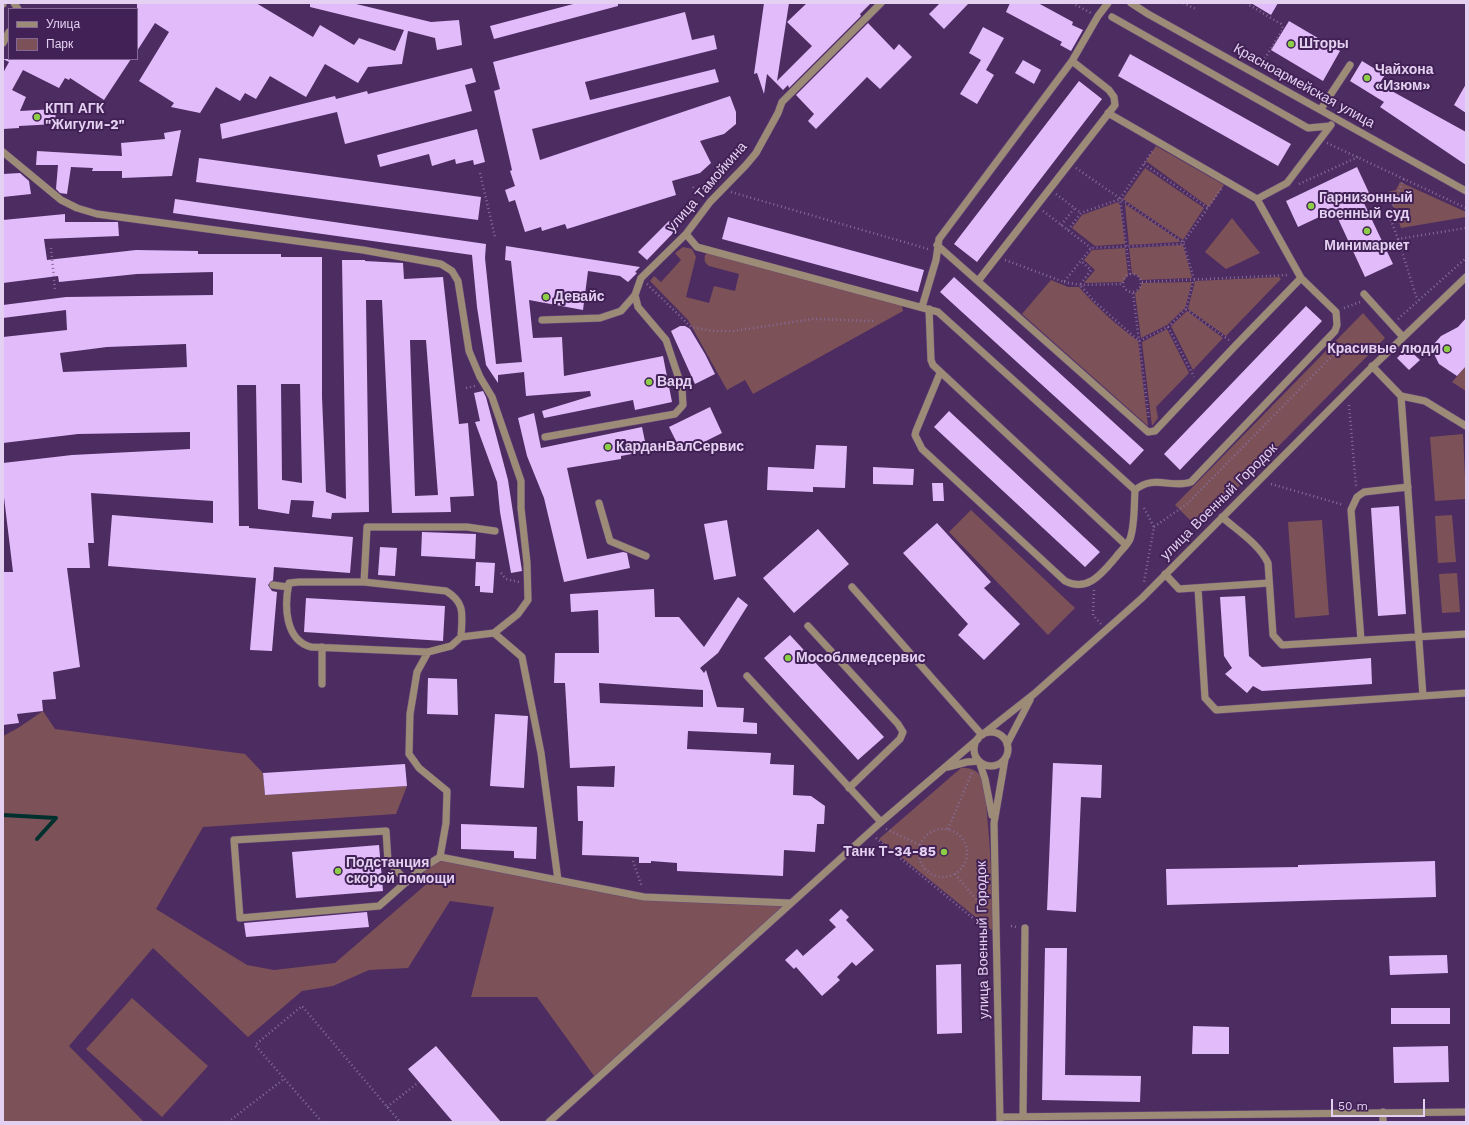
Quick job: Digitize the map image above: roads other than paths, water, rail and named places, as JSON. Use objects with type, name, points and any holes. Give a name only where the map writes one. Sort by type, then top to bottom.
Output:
[{"type":"street","name":"улица Тамойкина","points":[[635,295],[641,278],[686,234],[710,202],[756,153],[778,113],[782,102],[881,3]]},
{"type":"street","points":[[1108,3],[1098,16],[1072,61],[939,239],[926,308],[931,360],[940,373],[1126,545]]},
{"type":"street","name":"Красноармейская улица","points":[[1131,3],[1148,14],[1466,191]]},
{"type":"street","points":[[1112,17],[1308,128],[1330,126]]},
{"type":"street","points":[[3,43],[8,34]]},
{"type":"street","points":[[978,281],[1114,105],[1114,96],[1109,90],[1072,61]]},
{"type":"street","points":[[1321,110],[1350,65]]},
{"type":"street","points":[[940,373],[915,435],[922,449],[1065,581],[1076,585],[1095,580],[1126,545],[1131,533],[1135,490],[1142,484],[1149,482],[1179,484],[1191,482],[1335,331],[1337,325],[1336,312],[1301,278],[1257,199],[1108,113]]},
{"type":"street","points":[[1257,199],[1287,183],[1335,118]]},
{"type":"street","points":[[3,152],[61,200],[77,208],[97,214],[371,252],[441,264],[452,271],[458,281],[470,351],[480,377],[492,397],[521,481],[528,600],[518,614],[494,633],[461,637],[451,646],[428,652],[322,647],[301,644],[293,635],[289,625],[287,595],[289,584],[299,582],[364,582],[446,591],[456,597],[462,608],[461,637]]},
{"type":"street","points":[[686,234],[697,247],[926,308],[942,314],[1135,490]]},
{"type":"street","points":[[937,248],[978,281],[1144,430],[1151,433],[1155,431],[1198,384],[1301,278]]},
{"type":"street","name":"улица Военный Городок","points":[[549,1122],[881,822],[1107,631],[1142,598],[1372,366],[1466,277]]},
{"type":"street","points":[[542,320],[600,318],[621,311],[635,295]]},
{"type":"street","points":[[545,437],[675,414],[684,406],[682,388],[666,340],[638,307],[635,295]]},
{"type":"street","points":[[1366,296],[1403,338]]},
{"type":"street","points":[[1372,366],[1401,396],[1425,401],[1466,426]]},
{"type":"street","points":[[1401,396],[1424,696]]},
{"type":"street","points":[[1362,640],[1352,508],[1357,497],[1364,492],[1408,487]]},
{"type":"street","points":[[599,503],[610,541],[646,556]]},
{"type":"street","points":[[1222,517],[1259,548],[1268,563],[1273,635],[1282,645],[1466,634]]},
{"type":"street","points":[[364,582],[367,527],[467,527],[495,531]]},
{"type":"street","points":[[1165,574],[1179,589],[1269,584]]},
{"type":"street","points":[[273,585],[288,587]]},
{"type":"street","points":[[852,588],[980,737]]},
{"type":"street","points":[[1198,588],[1205,698],[1216,710],[1466,693]]},
{"type":"street","points":[[808,626],[898,724],[903,732],[900,739],[849,788]]},
{"type":"street","points":[[494,633],[522,657],[541,753],[558,880]]},
{"type":"street","points":[[322,647],[322,684]]},
{"type":"street","points":[[407,882],[388,861],[386,831],[234,840],[240,918],[379,906],[440,857],[446,823],[447,791],[419,768],[409,754],[410,714],[417,672],[428,652]]},
{"type":"street","points":[[747,676],[881,822]]},
{"type":"street","points":[[1007,744],[1023,711],[1034,694]]},
{"type":"street","points":[[942,769],[955,764],[979,762],[984,765],[993,766],[1001,763],[1005,759],[1008,752],[1007,744],[1002,737],[995,733],[980,737],[974,749],[979,762],[985,779],[994,823]]},
{"type":"street","name":"улица Военный Городок","points":[[1000,1119],[994,823],[1005,759]]},
{"type":"street","points":[[440,857],[644,897],[790,903]]},
{"type":"street","points":[[1023,1116],[1025,928]]},
{"type":"street","points":[[1000,1119],[1023,1116],[1182,1118],[1383,1112],[1466,1112]]},
{"type":"street","points":[[1382,1122],[1383,1112]]},
{"type":"waterway","points":[[3,815],[56,818],[37,839]]},
{"type":"place","name":"Шторы","points":[[1291,44]]},
{"type":"place","name":"Чайхона «Изюм»","points":[[1367,78]]},
{"type":"place","name":"КПП АГК \"Жигули-2\"","points":[[37,117]]},
{"type":"place","name":"Гарнизонный военный суд","points":[[1311,206]]},
{"type":"place","name":"Минимаркет","points":[[1367,231]]},
{"type":"place","name":"Девайс","points":[[546,297]]},
{"type":"place","name":"Красивые люди","points":[[1447,349]]},
{"type":"place","name":"Вард","points":[[649,382]]},
{"type":"place","name":"КарданВалСервис","points":[[608,447]]},
{"type":"place","name":"Мособлмедсервис","points":[[788,658]]},
{"type":"place","name":"Танк Т-34-85","points":[[944,852]]},
{"type":"place","name":"Подстанция скорой помощи","points":[[338,871]]}]
